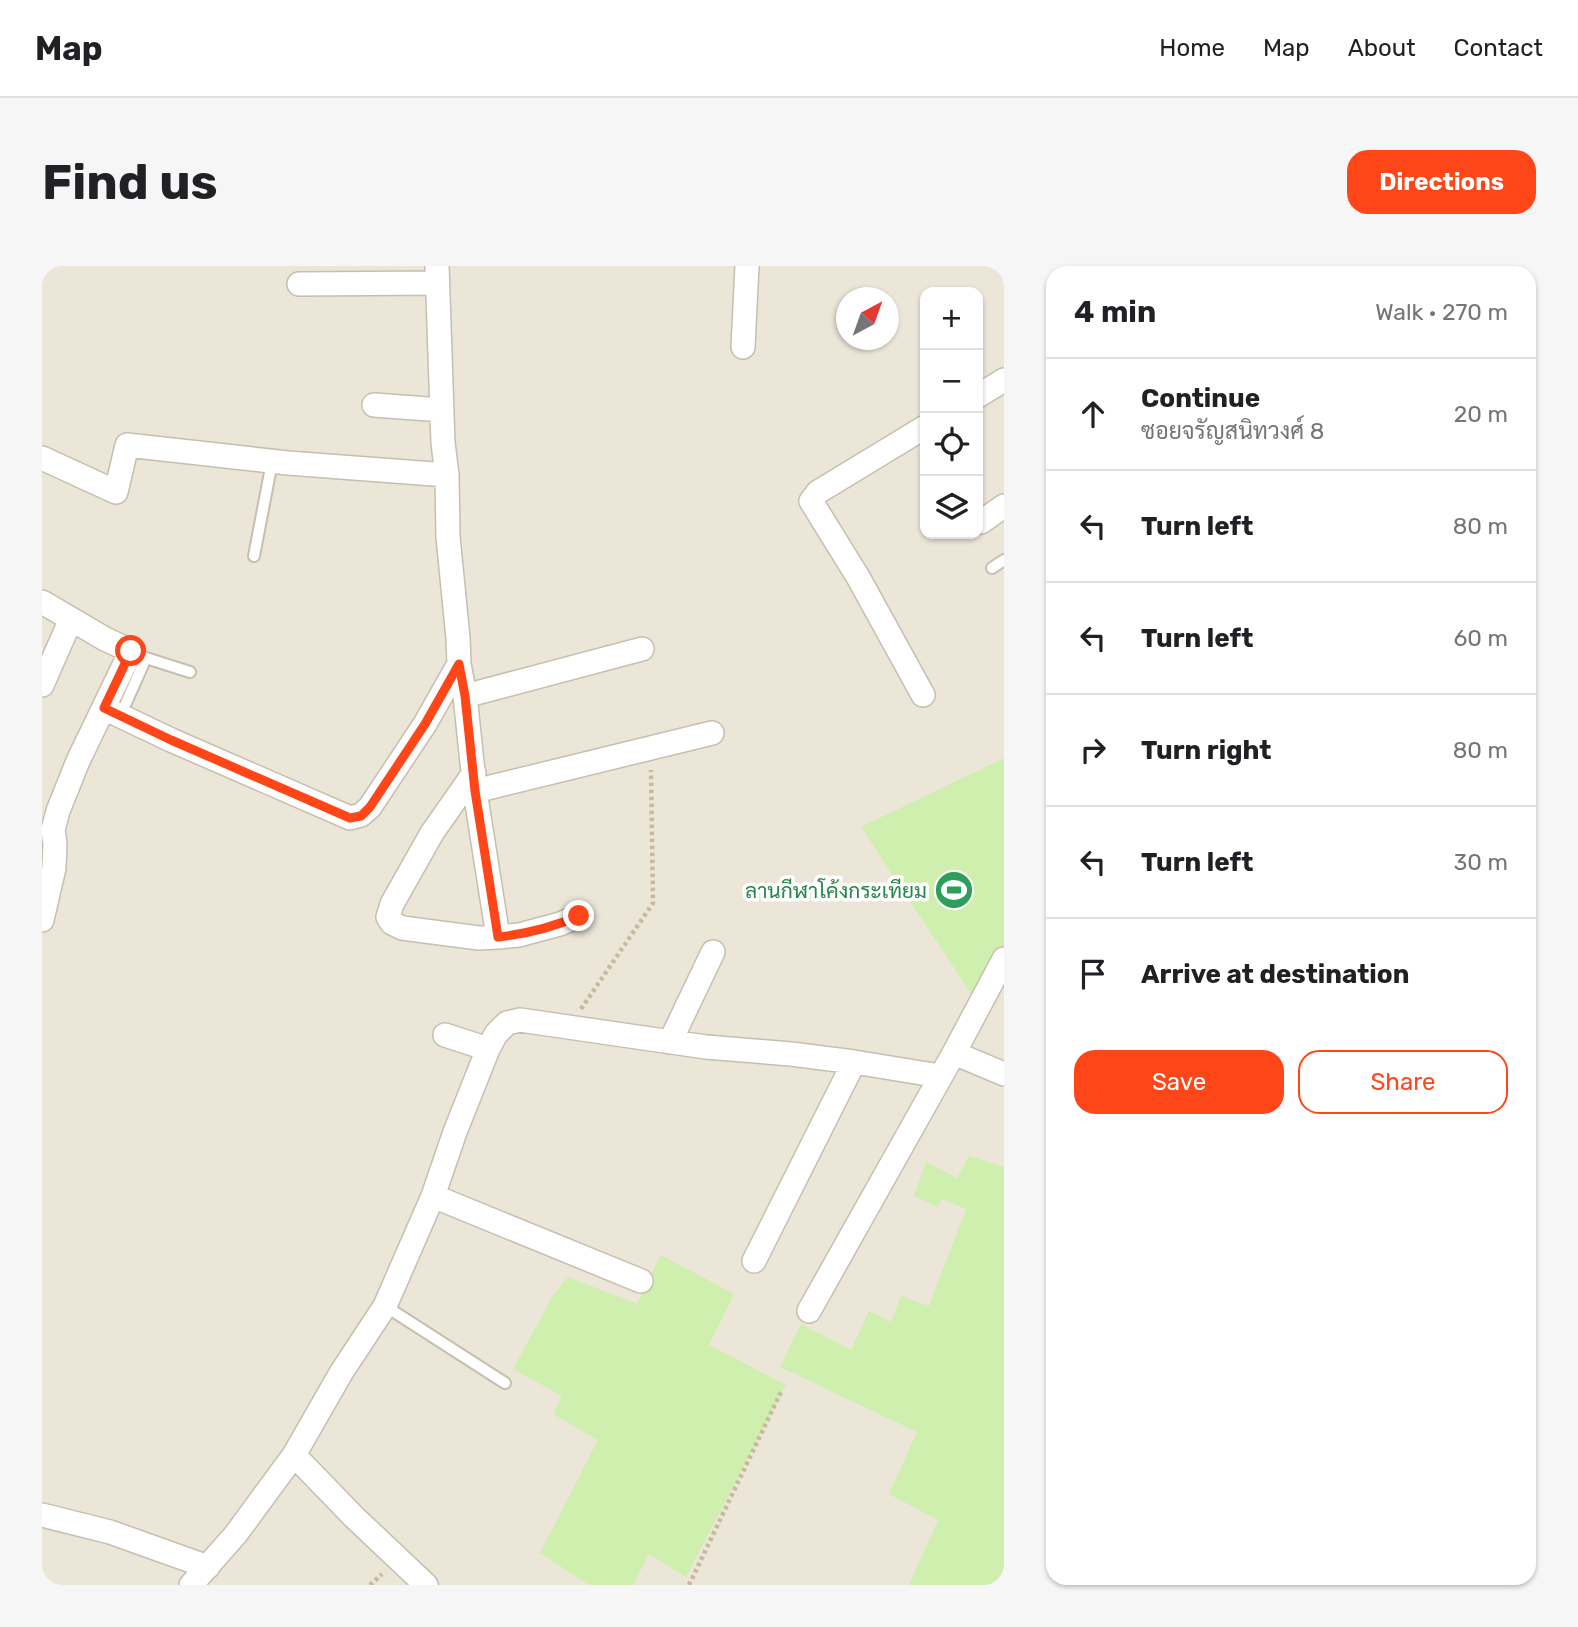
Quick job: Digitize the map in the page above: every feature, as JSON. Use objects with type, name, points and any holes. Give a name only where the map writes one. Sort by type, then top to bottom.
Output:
[{"type":"street","points":[[743,347],[747,266]]},
{"type":"street","points":[[299,284],[437,275],[448,537],[459,664],[498,937]]},
{"type":"street","points":[[983,393],[1004,380]]},
{"type":"street","points":[[374,405],[442,410]]},
{"type":"street","points":[[920,430],[818,492],[811,501],[858,577],[923,695]]},
{"type":"street","points":[[42,458],[116,492],[127,445],[272,462],[447,475]]},
{"type":"street","points":[[983,521],[1004,506]]},
{"type":"street","points":[[42,603],[139,655],[115,705],[78,761],[58,811],[53,831],[54,868],[42,920]]},
{"type":"street","points":[[42,685],[71,619]]},
{"type":"street","points":[[465,696],[642,649]]},
{"type":"street","points":[[115,705],[171,740],[350,818],[361,816],[370,807],[425,724],[459,664]]},
{"type":"street","points":[[579,916],[519,935],[479,938],[402,928],[392,923],[388,917],[392,904],[432,833],[475,782],[651,748],[712,733]]},
{"type":"street","points":[[670,1042],[713,952]]},
{"type":"street","points":[[809,1311],[1004,959]]},
{"type":"street","points":[[191,1585],[236,1534],[294,1455],[341,1373],[385,1306],[433,1196],[488,1049],[496,1034],[507,1023],[520,1020],[670,1042],[854,1062],[940,1076]]},
{"type":"street","points":[[445,1035],[488,1049]]},
{"type":"street","points":[[954,1053],[1004,1074]]},
{"type":"street","points":[[754,1261],[854,1062]]},
{"type":"street","points":[[433,1196],[641,1281]]},
{"type":"street","points":[[294,1455],[426,1585]]},
{"type":"street","points":[[42,1515],[110,1532],[208,1567]]},
{"type":"lane","points":[[254,556],[272,462]]},
{"type":"lane","points":[[992,568],[1004,560]]},
{"type":"lane","points":[[139,655],[190,673]]},
{"type":"lane","points":[[385,1306],[505,1383]]},
{"type":"path","points":[[569,1027],[653,903],[651,748]]},
{"type":"path","points":[[689,1585],[781,1392]]},
{"type":"shaded area","points":[[42,266],[1004,266],[1004,1585],[42,1585]]},
{"type":"green space","name":"ลานกีฬาโค้งกระเทียม","points":[[1004,758],[1004,954],[976,1001],[861,827]]},
{"type":"green space","points":[[969,1156],[1004,1167],[1004,1585],[909,1585],[938,1520],[889,1494],[917,1432],[780,1367],[801,1324],[851,1350],[869,1311],[891,1322],[901,1296],[929,1306],[966,1209],[942,1199],[937,1207],[914,1196],[926,1162],[957,1178]]},
{"type":"green space","points":[[661,1255],[734,1294],[709,1345],[786,1385],[686,1577],[649,1554],[633,1585],[589,1585],[540,1553],[598,1440],[553,1414],[562,1396],[513,1369],[554,1294],[568,1277],[637,1304]]},
{"type":"place","name":"ลานกีฬาโค้งกระเทียม","points":[[954,890]]},
{"type":"route","points":[[131,651],[104,708],[350,818],[361,816],[370,807],[425,724],[459,664],[475,791],[498,937],[519,935],[579,916]]}]
